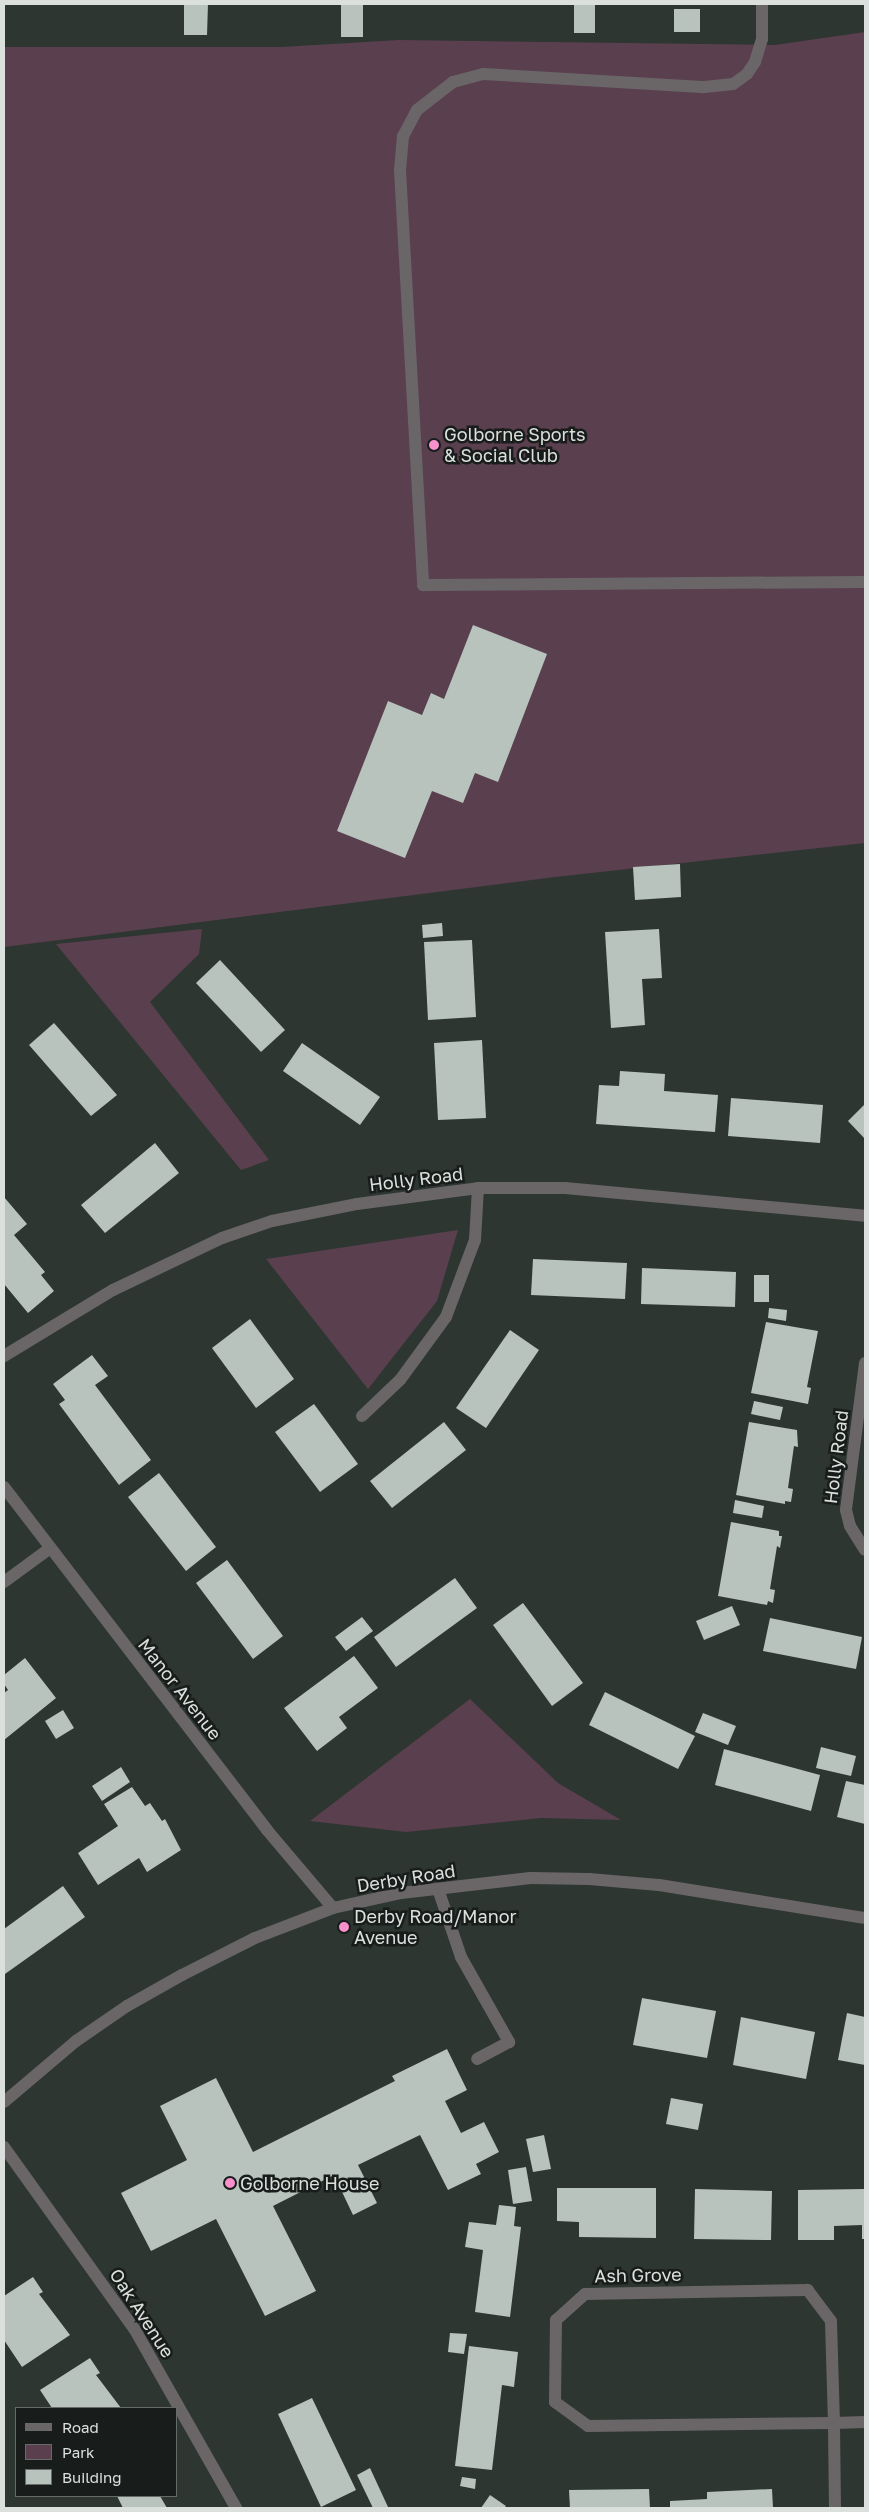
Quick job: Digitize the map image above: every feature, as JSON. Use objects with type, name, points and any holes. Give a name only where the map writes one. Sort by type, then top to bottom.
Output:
[{"type":"street","points":[[762,4],[762,39],[755,62],[747,74],[734,84],[702,87],[483,74],[453,82],[417,110],[403,136],[400,170],[422,585],[865,582]]},
{"type":"street","points":[[362,1416],[400,1380],[446,1317],[475,1240],[478,1188]]},
{"type":"street","name":"Holly Road","points":[[4,1356],[113,1290],[222,1238],[272,1221],[315,1211],[478,1188],[565,1188],[865,1216]]},
{"type":"street","name":"Holly Road","points":[[865,1363],[846,1510],[850,1526],[865,1550]]},
{"type":"street","name":"Manor Avenue","points":[[4,1488],[49,1549],[267,1830],[333,1908]]},
{"type":"street","points":[[4,1582],[49,1549]]},
{"type":"street","name":"Derby Road","points":[[4,2102],[76,2041],[127,2006],[256,1938],[333,1908],[438,1889],[530,1878],[589,1879],[658,1885],[865,1918]]},
{"type":"street","points":[[438,1889],[462,1957],[509,2042],[478,2059]]},
{"type":"street","name":"Oak Avenue","points":[[4,2147],[135,2330],[236,2508]]},
{"type":"street","name":"Ash Grove","points":[[834,2423],[831,2321],[808,2290],[586,2294],[556,2320],[555,2402],[588,2426],[834,2423],[865,2422]]},
{"type":"street","points":[[834,2423],[835,2508]]},
{"type":"green space","name":"Golborne Sports & Social Club","points":[[865,32],[865,843],[555,877],[4,947],[4,47],[281,47],[399,40],[775,45]]},
{"type":"green space","points":[[202,929],[199,954],[150,1002],[269,1160],[241,1170],[56,944]]},
{"type":"green space","points":[[458,1230],[437,1301],[368,1389],[266,1259]]},
{"type":"green space","points":[[470,1699],[558,1783],[621,1820],[541,1818],[406,1832],[310,1821]]},
{"type":"building","points":[[184,4],[208,4],[207,35],[184,35]]},
{"type":"building","points":[[341,4],[363,4],[363,37],[341,37]]},
{"type":"building","points":[[574,4],[595,4],[595,33],[574,33]]},
{"type":"building","points":[[674,9],[700,9],[700,32],[674,32]]},
{"type":"building","points":[[473,625],[547,654],[498,782],[475,773],[463,803],[432,791],[405,858],[337,831],[388,701],[422,715],[431,693],[444,699]]},
{"type":"building","points":[[680,864],[681,897],[635,900],[633,867]]},
{"type":"building","points":[[442,923],[443,936],[423,938],[422,925]]},
{"type":"building","points":[[659,929],[662,978],[642,979],[645,1025],[611,1028],[605,932]]},
{"type":"building","points":[[472,940],[476,1017],[428,1020],[424,942]]},
{"type":"building","points":[[220,960],[285,1030],[261,1052],[196,983]]},
{"type":"building","points":[[54,1023],[117,1095],[91,1116],[29,1045]]},
{"type":"building","points":[[482,1040],[486,1118],[438,1120],[434,1043]]},
{"type":"building","points":[[302,1043],[380,1097],[360,1125],[283,1071]]},
{"type":"building","points":[[620,1071],[665,1074],[664,1091],[718,1095],[715,1132],[596,1124],[599,1085],[619,1086]]},
{"type":"building","points":[[731,1098],[823,1105],[820,1143],[728,1136]]},
{"type":"building","points":[[865,1104],[865,1139],[848,1121]]},
{"type":"building","points":[[155,1143],[179,1173],[105,1233],[81,1205]]},
{"type":"building","points":[[4,1197],[27,1224],[14,1235],[45,1272],[41,1275],[54,1291],[28,1313],[4,1284]]},
{"type":"building","points":[[533,1259],[627,1263],[625,1299],[531,1295]]},
{"type":"building","points":[[642,1268],[736,1272],[735,1307],[641,1304]]},
{"type":"building","points":[[754,1275],[769,1275],[769,1302],[754,1302]]},
{"type":"building","points":[[769,1308],[787,1310],[786,1321],[768,1318]]},
{"type":"building","points":[[250,1319],[294,1379],[256,1408],[212,1348]]},
{"type":"building","points":[[766,1322],[818,1331],[807,1387],[811,1388],[808,1404],[751,1393]]},
{"type":"building","points":[[510,1330],[539,1350],[486,1428],[456,1408]]},
{"type":"building","points":[[92,1355],[108,1376],[95,1385],[151,1460],[119,1485],[59,1404],[65,1400],[53,1384]]},
{"type":"building","points":[[754,1401],[783,1407],[780,1420],[751,1414]]},
{"type":"building","points":[[314,1404],[358,1464],[320,1492],[275,1432]]},
{"type":"building","points":[[444,1422],[466,1450],[392,1508],[370,1481]]},
{"type":"building","points":[[749,1422],[797,1430],[798,1447],[794,1446],[788,1488],[793,1489],[791,1502],[785,1501],[785,1504],[736,1495]]},
{"type":"building","points":[[159,1473],[216,1547],[186,1571],[128,1497]]},
{"type":"building","points":[[735,1500],[764,1506],[762,1518],[733,1513]]},
{"type":"building","points":[[731,1522],[779,1531],[779,1536],[782,1536],[780,1548],[777,1546],[770,1589],[775,1590],[773,1603],[768,1601],[767,1605],[718,1596]]},
{"type":"building","points":[[227,1560],[283,1636],[253,1659],[196,1583]]},
{"type":"building","points":[[455,1578],[477,1608],[396,1667],[374,1637]]},
{"type":"building","points":[[523,1603],[583,1683],[552,1706],[493,1625]]},
{"type":"building","points":[[732,1606],[740,1625],[704,1640],[696,1621]]},
{"type":"building","points":[[362,1617],[373,1631],[346,1651],[335,1637]]},
{"type":"building","points":[[770,1618],[862,1637],[856,1669],[763,1651]]},
{"type":"building","points":[[354,1656],[378,1688],[339,1717],[347,1728],[317,1751],[284,1708]]},
{"type":"building","points":[[25,1658],[56,1698],[4,1740],[4,1693],[8,1690],[4,1684],[4,1675]]},
{"type":"building","points":[[605,1692],[695,1736],[678,1769],[589,1725]]},
{"type":"building","points":[[63,1710],[74,1728],[56,1739],[45,1721]]},
{"type":"building","points":[[703,1713],[736,1726],[728,1745],[695,1732]]},
{"type":"building","points":[[821,1747],[856,1756],[851,1776],[816,1768]]},
{"type":"building","points":[[724,1749],[820,1775],[811,1811],[715,1785]]},
{"type":"building","points":[[121,1767],[130,1782],[102,1801],[92,1786]]},
{"type":"building","points":[[846,1781],[865,1785],[865,1824],[837,1817]]},
{"type":"building","points":[[132,1787],[145,1806],[150,1803],[162,1821],[165,1819],[181,1850],[147,1872],[139,1858],[98,1885],[78,1853],[118,1826],[104,1804]]},
{"type":"building","points":[[63,1886],[85,1917],[5,1974],[4,1929]]},
{"type":"building","points":[[642,1998],[716,2011],[707,2058],[633,2045]]},
{"type":"building","points":[[847,2013],[865,2017],[865,2065],[838,2060]]},
{"type":"building","points":[[741,2017],[815,2032],[806,2079],[733,2065]]},
{"type":"building","name":"Golborne House","points":[[447,2049],[467,2090],[445,2101],[461,2133],[484,2122],[499,2152],[476,2164],[481,2174],[448,2190],[420,2135],[358,2165],[377,2203],[353,2215],[334,2175],[273,2206],[316,2291],[265,2316],[216,2219],[151,2251],[121,2193],[187,2160],[160,2106],[216,2078],[253,2152],[395,2081],[392,2076]]},
{"type":"building","points":[[671,2098],[703,2104],[698,2130],[666,2124]]},
{"type":"building","points":[[544,2135],[551,2169],[533,2172],[526,2139]]},
{"type":"building","points":[[526,2167],[532,2201],[513,2204],[508,2170]]},
{"type":"building","points":[[557,2188],[656,2188],[656,2238],[579,2237],[579,2222],[557,2221]]},
{"type":"building","points":[[695,2189],[772,2191],[771,2240],[694,2239]]},
{"type":"building","points":[[865,2189],[865,2239],[862,2239],[862,2225],[834,2226],[834,2240],[798,2240],[798,2190]]},
{"type":"building","points":[[499,2205],[516,2207],[514,2226],[521,2227],[510,2317],[475,2312],[483,2250],[465,2247],[469,2222],[496,2225]]},
{"type":"building","points":[[33,2277],[43,2292],[39,2294],[70,2335],[22,2367],[4,2340],[4,2296]]},
{"type":"building","points":[[450,2333],[467,2334],[464,2354],[448,2352]]},
{"type":"building","points":[[469,2346],[518,2352],[514,2387],[502,2385],[492,2470],[455,2466]]},
{"type":"building","points":[[90,2358],[100,2373],[96,2375],[120,2407],[51,2407],[40,2390]]},
{"type":"building","points":[[312,2398],[356,2490],[321,2507],[278,2414]]},
{"type":"building","points":[[370,2468],[388,2507],[386,2508],[373,2508],[357,2475]]},
{"type":"building","points":[[462,2477],[476,2479],[475,2489],[460,2486]]},
{"type":"building","points":[[649,2489],[650,2508],[570,2508],[569,2490]]},
{"type":"building","points":[[772,2489],[773,2508],[670,2508],[670,2501],[707,2499],[707,2492]]},
{"type":"building","points":[[490,2495],[506,2506],[504,2508],[481,2508]]},
{"type":"building","points":[[118,2497],[161,2497],[167,2508],[123,2508]]},
{"type":"place","name":"Golborne Sports & Social Club","points":[[434,445]]},
{"type":"place","name":"Derby Road/Manor Avenue","points":[[344,1927]]},
{"type":"place","name":"Golborne House","points":[[230,2183]]}]
